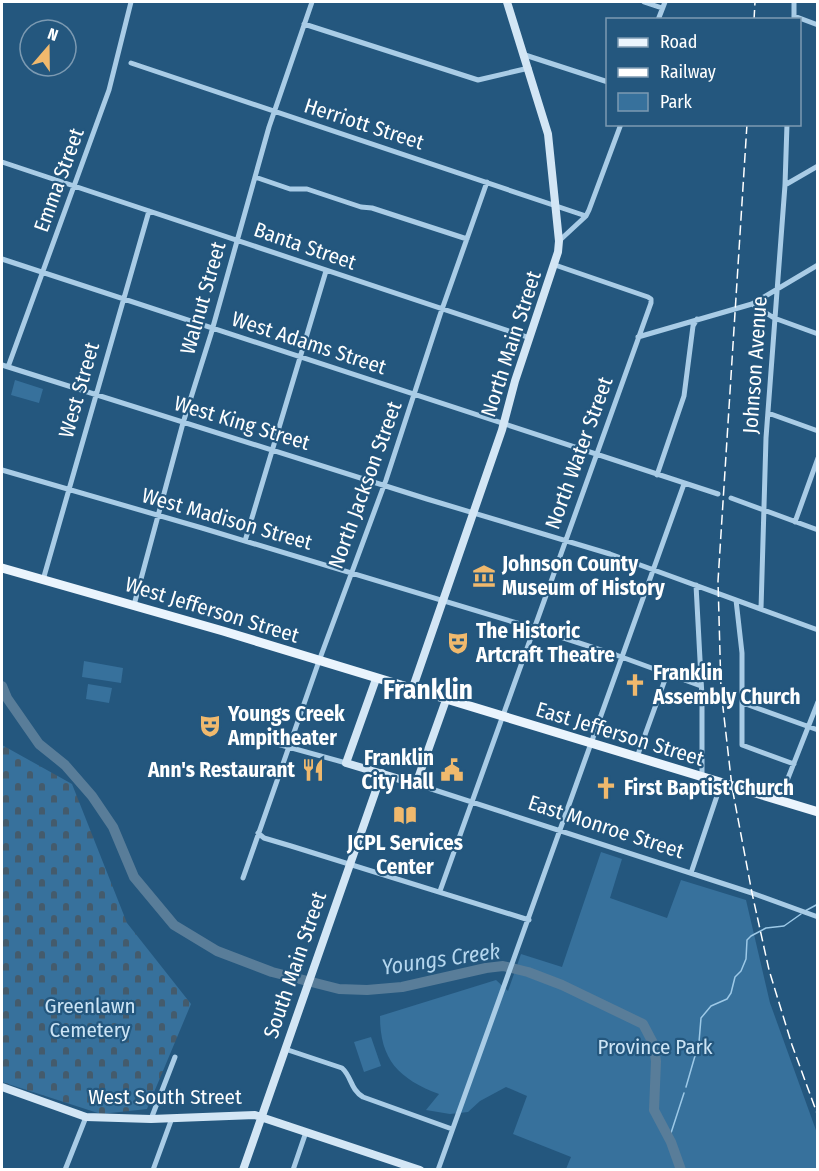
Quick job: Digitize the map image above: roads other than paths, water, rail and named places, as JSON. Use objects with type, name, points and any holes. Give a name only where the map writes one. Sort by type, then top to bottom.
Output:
[{"type":"main road","name":"West Jefferson Street","points":[[2,568],[134,605],[412,690]]},
{"type":"main road","name":"East Jefferson Street","points":[[412,690],[818,812]]},
{"type":"street","name":"Emma Street","points":[[8,368],[109,90],[131,2]]},
{"type":"street","name":"Walnut Street","points":[[134,605],[183,423],[213,328],[274,111],[312,2]]},
{"type":"street","name":"North Main Street","points":[[412,690],[504,424],[515,381],[555,265],[559,241],[548,134],[507,2]]},
{"type":"street","points":[[644,2],[663,5]]},
{"type":"street","points":[[794,2],[794,18]]},
{"type":"street","points":[[801,20],[818,25]]},
{"type":"street","points":[[304,24],[478,80],[529,68]]},
{"type":"street","points":[[525,55],[606,81]]},
{"type":"street","name":"Herriott Street","points":[[131,63],[586,216]]},
{"type":"street","points":[[559,241],[586,216],[620,126]]},
{"type":"street","name":"Johnson Avenue","points":[[761,609],[768,413],[785,185],[787,126]]},
{"type":"street","name":"Banta Street","points":[[2,162],[530,338]]},
{"type":"street","points":[[785,185],[818,166]]},
{"type":"street","points":[[255,177],[290,189],[311,190],[467,239]]},
{"type":"street","name":"North Jackson Street","points":[[243,878],[415,395],[442,309],[487,182]]},
{"type":"street","name":"West Street","points":[[43,580],[149,211]]},
{"type":"street","name":"West Adams Street","points":[[2,259],[718,494]]},
{"type":"street","name":"North Water Street","points":[[440,891],[651,303],[650,298],[555,265]]},
{"type":"street","points":[[638,337],[752,304],[818,265]]},
{"type":"street","points":[[245,542],[326,270]]},
{"type":"street","points":[[752,304],[774,318],[818,334]]},
{"type":"street","points":[[657,475],[684,396],[693,326],[697,319]]},
{"type":"street","name":"West King Street","points":[[2,365],[566,540],[818,630]]},
{"type":"street","points":[[768,413],[818,431]]},
{"type":"street","points":[[795,522],[818,458]]},
{"type":"street","name":"West Madison Street","points":[[2,470],[535,628],[701,686]]},
{"type":"street","points":[[438,1170],[684,484]]},
{"type":"street","points":[[731,498],[818,530]]},
{"type":"street","points":[[696,585],[701,686],[702,778]]},
{"type":"street","points":[[736,600],[742,653],[742,745],[794,764]]},
{"type":"street","points":[[637,757],[667,674]]},
{"type":"street","points":[[252,737],[346,763],[376,679]]},
{"type":"street","points":[[416,784],[446,700]]},
{"type":"street","points":[[779,801],[818,702]]},
{"type":"street","points":[[743,703],[818,730]]},
{"type":"street","name":"East Monroe Street","points":[[346,763],[691,873],[817,917]]},
{"type":"street","name":"South Main Street","points":[[243,1170],[382,773]]},
{"type":"street","points":[[691,873],[721,784]]},
{"type":"street","points":[[258,833],[273,841],[529,920]]},
{"type":"street","points":[[285,1049],[342,1068],[346,1071],[355,1092],[363,1097],[452,1129]]},
{"type":"street","points":[[151,1119],[175,1057]]},
{"type":"street","name":"West South Street","points":[[2,1087],[86,1117],[151,1119],[252,1115],[420,1170]]},
{"type":"street","points":[[65,1170],[86,1117]]},
{"type":"street","points":[[153,1170],[172,1118]]},
{"type":"street","points":[[293,1170],[306,1132]]},
{"type":"waterway","name":"Youngs Creek","points":[[2,686],[7,698],[39,744],[65,765],[92,796],[113,827],[134,877],[174,925],[217,951],[272,972],[339,989],[367,990],[402,987],[503,966],[528,972],[562,985],[643,1024],[653,1043],[656,1061],[654,1110],[671,1142],[681,1170]]},
{"type":"waterway","points":[[805,911],[818,904]]},
{"type":"waterway","points":[[686,1087],[699,1042],[701,1018],[711,1006],[727,999],[731,993],[735,977],[741,971],[746,959],[747,940],[766,928],[784,926],[801,914]]},
{"type":"waterway","points":[[671,1142],[671,1133],[684,1093]]},
{"type":"railway","points":[[754,18],[755,2]]},
{"type":"railway","points":[[747,126],[718,581],[721,690],[732,787],[769,970],[792,1045],[818,1116]]},
{"type":"place","name":"Johnson County Museum of History","points":[[484,576]]},
{"type":"place","name":"The Historic Artcraft Theatre","points":[[458,643]]},
{"type":"place","name":"Franklin Assembly Church","points":[[635,685]]},
{"type":"place","name":"Youngs Creek Ampitheater","points":[[210,726]]},
{"type":"place","name":"Ann's Restaurant","points":[[313,770]]},
{"type":"place","name":"Franklin City Hall","points":[[452,770]]},
{"type":"place","name":"First Baptist Church","points":[[606,788]]},
{"type":"place","name":"JCPL Services Center","points":[[405,815]]},
{"type":"district","name":"Franklin","points":[[428,690]]},
{"type":"park label","name":"Greenlawn Cemetery","points":[[90,1018]]},
{"type":"park label","name":"Province Park","points":[[655,1047]]}]
